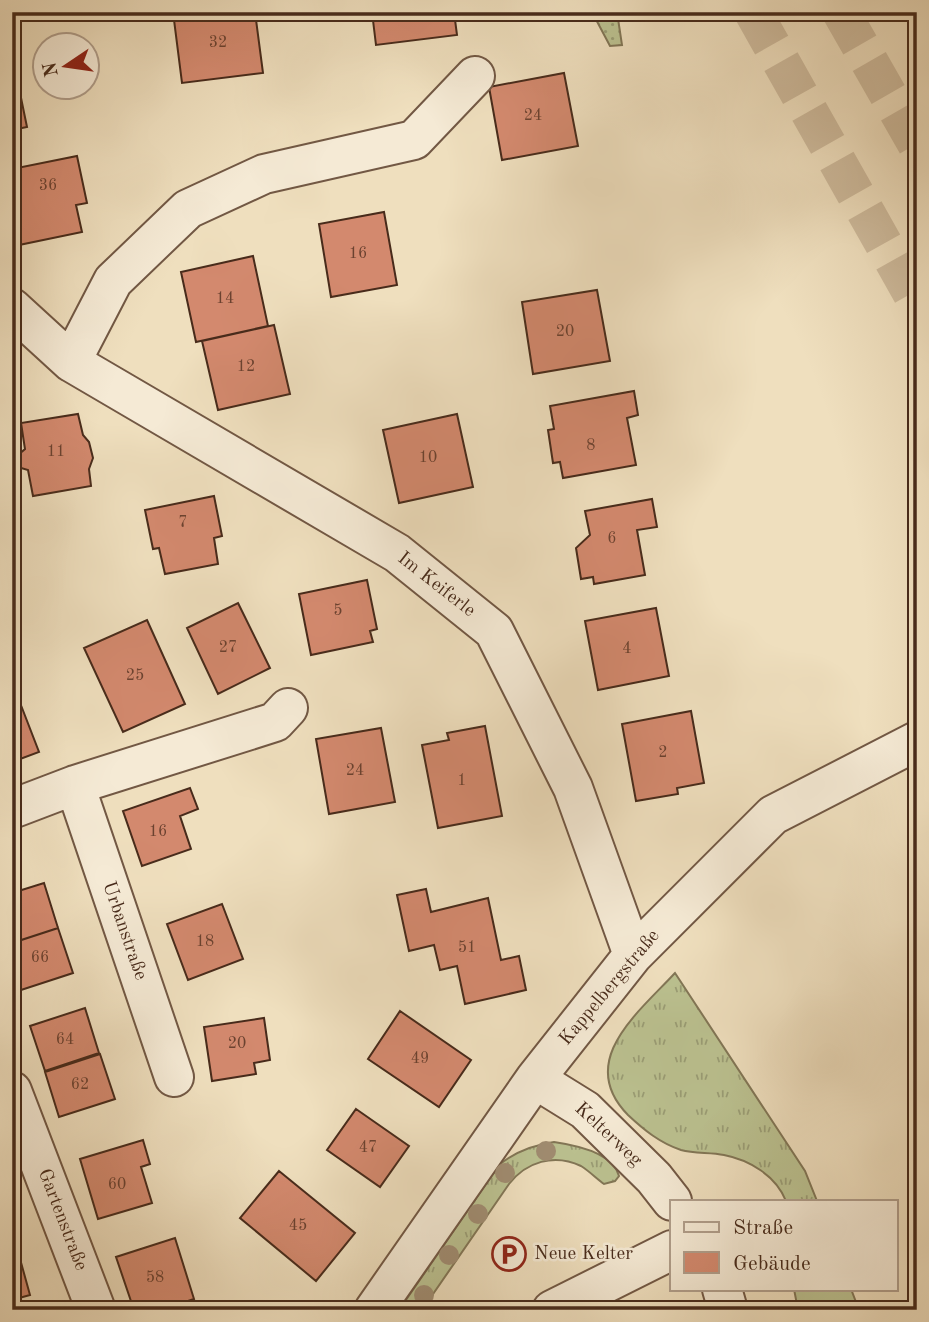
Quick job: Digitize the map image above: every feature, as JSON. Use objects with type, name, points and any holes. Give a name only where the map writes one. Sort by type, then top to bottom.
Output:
[{"type":"street","points":[[71,362],[113,281],[188,209],[264,174],[414,140],[475,76]]},
{"type":"street","name":"Im Keiferle","points":[[12,309],[71,362],[397,553],[495,631],[573,788],[633,955]]},
{"type":"street","points":[[12,809],[75,785],[275,722],[288,708]]},
{"type":"street","name":"Kappelbergstraße","points":[[374,1310],[535,1079],[633,955],[773,815],[917,741]]},
{"type":"street","name":"Urbanstraße","points":[[75,785],[174,1077]]},
{"type":"street","name":"Kelterweg","points":[[535,1079],[585,1110],[671,1200]]},
{"type":"street","name":"Gartenstraße","points":[[12,1091],[96,1310]]},
{"type":"street","points":[[552,1310],[670,1251]]},
{"type":"street","points":[[722,1290],[729,1310]]},
{"type":"green space","points":[[592,12],[617,12],[622,45],[610,46]]},
{"type":"green space","points":[[675,973],[805,1171],[817,1200],[786,1200],[776,1184],[752,1165],[734,1157],[686,1151],[666,1144],[628,1115],[613,1095],[608,1076],[610,1057],[618,1038],[645,1004]]},
{"type":"green space","points":[[554,1142],[601,1155],[615,1168],[619,1176],[615,1181],[604,1184],[581,1166],[571,1162],[551,1160],[532,1165],[509,1184],[422,1310],[399,1310],[499,1165],[525,1149]]},
{"type":"green space","points":[[794,1290],[851,1290],[859,1310],[798,1310]]},
{"type":"building","points":[[173,12],[255,12],[263,73],[182,83]]},
{"type":"building","points":[[372,12],[454,12],[457,35],[376,45]]},
{"type":"building","points":[[12,59],[20,92],[12,94]]},
{"type":"building","points":[[564,73],[578,146],[502,160],[489,87]]},
{"type":"building","points":[[20,93],[27,127],[12,130],[12,95]]},
{"type":"building","points":[[77,156],[87,203],[76,205],[82,232],[19,245],[12,211],[12,169]]},
{"type":"building","points":[[384,212],[397,285],[331,297],[319,224]]},
{"type":"building","points":[[253,256],[268,326],[196,342],[181,272]]},
{"type":"building","points":[[597,290],[610,361],[533,374],[522,302]]},
{"type":"building","points":[[274,325],[290,394],[218,410],[202,341]]},
{"type":"building","points":[[634,391],[638,415],[627,418],[636,465],[563,478],[560,462],[553,463],[548,430],[554,429],[550,406]]},
{"type":"building","points":[[78,414],[93,458],[89,469],[91,486],[33,496],[28,470],[21,468],[18,455],[25,449],[21,423]]},
{"type":"building","points":[[457,414],[473,487],[399,503],[383,430]]},
{"type":"building","points":[[214,496],[222,536],[214,538],[218,564],[165,574],[159,548],[153,549],[145,510]]},
{"type":"building","points":[[652,499],[657,527],[637,530],[645,575],[594,584],[593,577],[581,579],[576,548],[590,535],[585,511]]},
{"type":"building","points":[[367,580],[377,629],[370,631],[373,642],[311,655],[299,594]]},
{"type":"building","points":[[238,603],[270,668],[218,694],[187,628]]},
{"type":"building","points":[[656,608],[669,676],[598,690],[585,621]]},
{"type":"building","points":[[147,620],[185,704],[123,732],[84,648]]},
{"type":"building","points":[[12,682],[39,752],[12,762]]},
{"type":"building","points":[[691,711],[704,783],[677,788],[678,794],[636,801],[622,724]]},
{"type":"building","points":[[485,726],[502,816],[438,828],[422,745],[449,740],[447,733]]},
{"type":"building","points":[[381,728],[395,802],[329,814],[316,739]]},
{"type":"building","points":[[190,788],[198,809],[180,816],[191,849],[142,866],[123,811]]},
{"type":"building","points":[[44,883],[58,928],[12,943],[12,893]]},
{"type":"building","points":[[426,889],[431,912],[488,898],[501,960],[519,956],[526,990],[465,1004],[457,966],[440,970],[434,945],[409,951],[397,895]]},
{"type":"building","points":[[222,904],[243,959],[188,980],[167,924]]},
{"type":"building","points":[[58,928],[73,973],[18,991],[12,974],[12,943]]},
{"type":"building","points":[[85,1008],[99,1053],[45,1071],[30,1026]]},
{"type":"building","points":[[400,1011],[471,1060],[439,1107],[368,1059]]},
{"type":"building","points":[[264,1018],[270,1060],[254,1063],[256,1074],[212,1081],[204,1027]]},
{"type":"building","points":[[100,1054],[115,1099],[59,1117],[45,1072]]},
{"type":"building","points":[[356,1109],[409,1146],[380,1187],[327,1150]]},
{"type":"building","points":[[143,1140],[150,1164],[141,1167],[152,1203],[98,1219],[80,1159]]},
{"type":"building","points":[[279,1171],[355,1233],[316,1281],[240,1218]]},
{"type":"building","points":[[175,1238],[194,1299],[161,1310],[134,1310],[116,1257]]},
{"type":"building","points":[[17,1248],[30,1295],[12,1300],[12,1249]]},
{"type":"tunnel","points":[[753,12],[917,303]]},
{"type":"tunnel","points":[[841,12],[917,145]]},
{"type":"place","name":"Neue Kelter","points":[[509,1254]]}]
